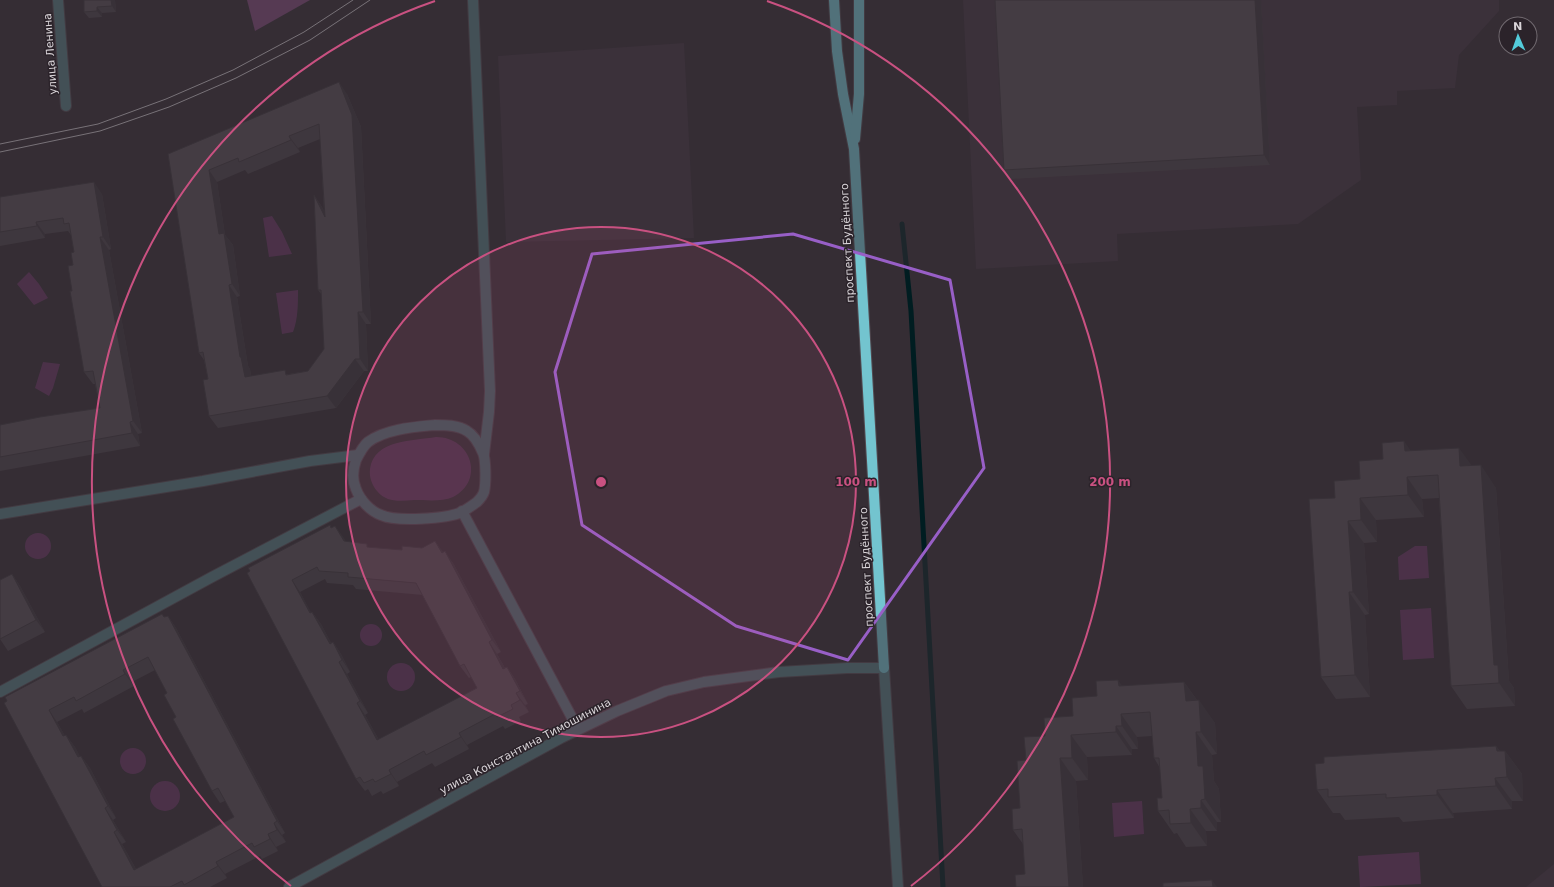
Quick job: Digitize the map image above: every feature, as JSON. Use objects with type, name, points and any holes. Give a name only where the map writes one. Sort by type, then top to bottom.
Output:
[{"type":"main road","name":"проспект Будённого","points":[[834,0],[837,51],[843,94],[854,149],[884,668]]},
{"type":"main road","name":"проспект Будённого","points":[[854,149],[859,94],[859,0]]},
{"type":"street","name":"улица Ленина","points":[[58,0],[66,106]]},
{"type":"street","points":[[473,0],[490,391],[484,454],[484,492],[478,501],[462,512],[442,517],[403,519],[381,516],[370,508],[361,499],[356,489],[353,476],[354,465],[358,455],[367,442],[386,433],[402,429],[435,425],[454,426],[467,431],[476,441],[484,454]]},
{"type":"street","points":[[0,514],[310,461],[358,455]]},
{"type":"street","points":[[0,692],[212,577],[361,499]]},
{"type":"street","points":[[462,512],[578,729]]},
{"type":"street","name":"улица Константина Тимошинина","points":[[289,887],[578,729],[666,691],[704,682],[779,672],[847,668],[884,668]]},
{"type":"street","name":"проспект Будённого","points":[[884,668],[898,887]]},
{"type":"highlighted area","points":[[793,234],[950,280],[984,468],[848,660],[736,626],[582,525],[555,372],[592,254]]},
{"type":"shaded area","points":[[247,0],[310,0],[255,31]]},
{"type":"shaded area","points":[[963,0],[1499,0],[1499,11],[1459,55],[1455,88],[1397,91],[1397,105],[1357,107],[1361,180],[1298,224],[1117,234],[1118,261],[976,269]]},
{"type":"shaded area","points":[[684,43],[694,238],[506,242],[498,56]]},
{"type":"shaded area","points":[[272,216],[282,232],[292,254],[269,257],[263,218]]},
{"type":"shaded area","points":[[29,272],[48,298],[34,305],[17,284]]},
{"type":"shaded area","points":[[298,290],[298,306],[295,327],[293,332],[282,334],[276,293]]},
{"type":"shaded area","points":[[43,362],[60,364],[49,396],[35,388]]},
{"type":"shaded area","points":[[436,437],[448,439],[458,444],[466,452],[470,461],[471,471],[469,481],[463,490],[453,497],[444,500],[399,501],[385,498],[377,491],[371,481],[370,469],[373,459],[379,452],[396,443]]},
{"type":"shaded area","points":[[38,533],[47,537],[51,546],[47,555],[38,559],[29,555],[25,546],[29,537]]},
{"type":"shaded area","points":[[1415,546],[1427,546],[1429,578],[1399,580],[1398,557]]},
{"type":"shaded area","points":[[1431,608],[1434,658],[1403,660],[1400,610]]},
{"type":"shaded area","points":[[371,624],[379,627],[382,635],[379,643],[371,646],[363,643],[360,635],[363,627]]},
{"type":"shaded area","points":[[401,663],[411,667],[415,677],[411,687],[401,691],[391,687],[387,677],[391,667]]},
{"type":"shaded area","points":[[133,748],[142,752],[146,761],[142,770],[133,774],[124,770],[120,761],[124,752]]},
{"type":"shaded area","points":[[165,781],[176,785],[180,796],[176,807],[165,811],[154,807],[150,796],[154,785]]},
{"type":"shaded area","points":[[1142,801],[1144,834],[1114,837],[1112,803]]},
{"type":"shaded area","points":[[1419,852],[1421,884],[1360,887],[1358,856]]},
{"type":"shaded area","points":[[1554,864],[1554,887],[1526,887]]},
{"type":"building","points":[[84,0],[111,0],[112,6],[97,7],[97,11],[84,12]]},
{"type":"building","points":[[995,0],[1255,0],[1264,155],[1004,170]]},
{"type":"building","points":[[339,82],[352,115],[363,312],[358,312],[360,359],[355,359],[327,396],[209,416],[203,380],[208,379],[203,352],[199,353],[168,154]],"holes":[[[319,124],[325,217],[314,195],[318,290],[321,290],[324,349],[308,371],[286,375],[285,370],[245,377],[240,357],[229,285],[232,284],[224,233],[219,234],[209,170],[238,158],[239,162],[291,140],[289,136]]]},
{"type":"building","points":[[94,182],[103,237],[100,237],[133,421],[130,422],[132,433],[0,457],[0,425],[100,408],[93,371],[84,372],[70,291],[72,291],[68,266],[73,265],[71,253],[74,252],[69,223],[64,224],[63,218],[36,222],[37,226],[0,232],[0,197]]},
{"type":"building","points":[[1404,441],[1405,451],[1459,448],[1460,466],[1481,465],[1494,665],[1498,665],[1499,683],[1451,686],[1438,475],[1407,477],[1408,495],[1360,498],[1361,520],[1348,521],[1353,592],[1349,592],[1355,675],[1321,677],[1309,499],[1335,498],[1334,481],[1360,479],[1359,461],[1383,459],[1382,443]]},
{"type":"building","points":[[330,525],[331,528],[335,526],[344,541],[367,544],[367,547],[402,550],[402,546],[422,548],[435,541],[442,553],[445,551],[492,640],[489,642],[503,669],[507,667],[520,691],[516,693],[520,700],[511,705],[513,709],[497,717],[495,714],[459,733],[461,737],[426,755],[424,751],[389,770],[391,774],[375,782],[373,779],[364,783],[360,777],[356,779],[247,573],[250,571],[248,568]],"holes":[[[317,567],[319,571],[348,573],[348,577],[416,583],[460,666],[464,664],[477,688],[377,740],[357,703],[360,701],[339,662],[342,660],[333,642],[330,644],[312,612],[310,613],[292,580]]]},
{"type":"building","points":[[12,574],[36,620],[0,639],[0,580]]},
{"type":"building","points":[[162,614],[164,617],[168,616],[277,821],[274,823],[277,830],[268,834],[270,839],[254,847],[252,843],[216,862],[218,866],[184,885],[182,881],[170,887],[102,887],[4,703],[7,701],[5,697]],"holes":[[[148,657],[167,693],[164,695],[176,717],[173,719],[212,791],[218,788],[234,817],[134,870],[114,832],[117,830],[105,808],[108,806],[81,756],[78,757],[66,735],[63,736],[49,710],[74,697],[76,701],[125,674],[123,670]]]},
{"type":"building","points":[[1118,680],[1119,686],[1184,682],[1186,701],[1199,700],[1201,732],[1196,732],[1198,766],[1203,766],[1205,799],[1201,800],[1201,808],[1190,809],[1191,823],[1170,824],[1169,810],[1158,811],[1157,798],[1162,798],[1159,758],[1154,758],[1150,712],[1121,714],[1122,726],[1116,726],[1116,732],[1071,735],[1072,758],[1060,758],[1069,887],[1016,887],[1015,875],[1025,874],[1022,829],[1013,830],[1012,809],[1020,808],[1017,761],[1026,760],[1024,737],[1045,736],[1044,718],[1073,716],[1072,698],[1097,696],[1096,681]]},
{"type":"building","points":[[1496,746],[1497,751],[1505,751],[1507,777],[1495,778],[1496,786],[1437,790],[1437,795],[1386,798],[1386,794],[1328,797],[1328,789],[1317,790],[1315,764],[1324,763],[1324,757]]},
{"type":"building","points":[[1212,880],[1213,887],[1163,887],[1163,883]]},
{"type":"waterway","points":[[902,224],[911,311],[943,887]]},
{"type":"tram line","points":[[0,144],[98,124],[166,99],[233,70],[304,32],[353,0]]},
{"type":"tram line","points":[[0,152],[100,131],[169,107],[236,78],[310,40],[370,0]]}]
